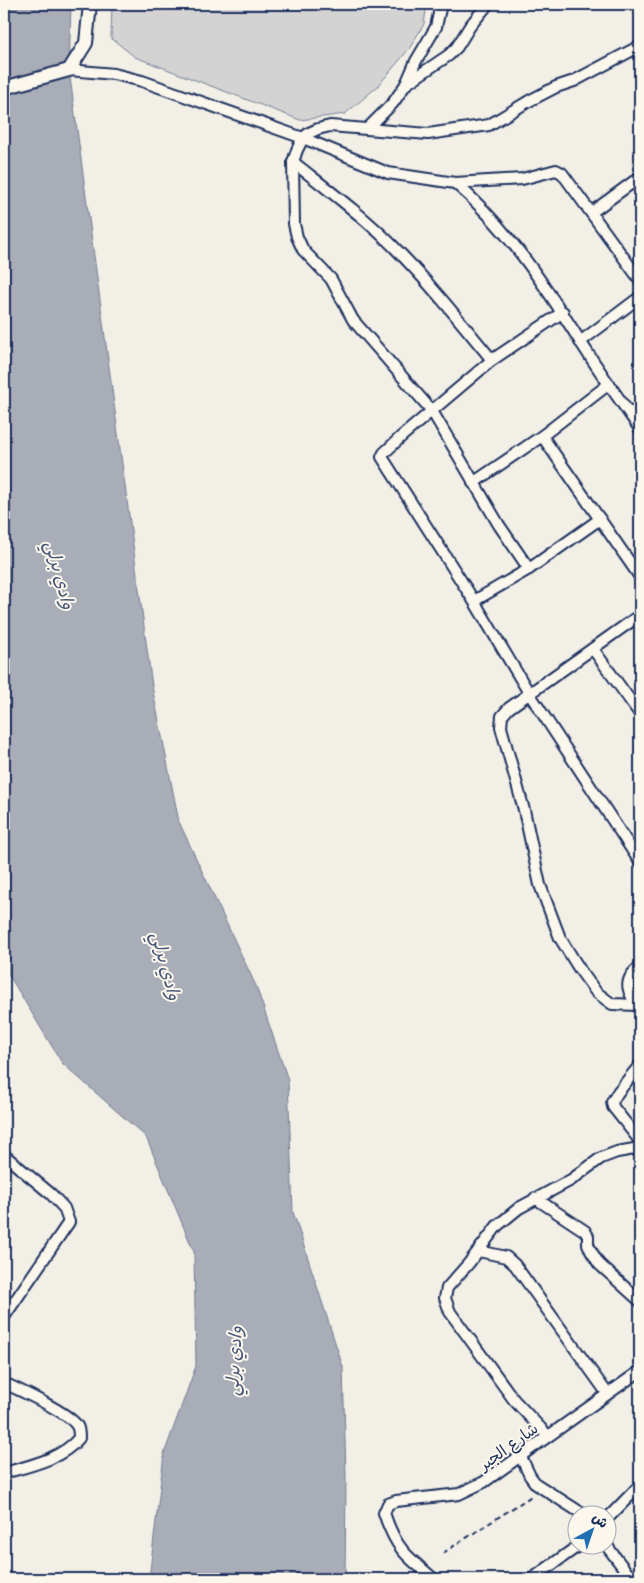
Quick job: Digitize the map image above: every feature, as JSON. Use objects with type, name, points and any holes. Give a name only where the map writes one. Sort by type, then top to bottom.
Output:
[{"type":"street","points":[[69,70],[86,43],[90,4]]},
{"type":"street","points":[[367,129],[393,103],[406,84],[416,61],[436,27],[441,4]]},
{"type":"street","points":[[406,84],[453,51],[488,4]]},
{"type":"street","points":[[529,569],[499,525],[432,411],[366,336],[354,320],[331,279],[303,250],[297,238],[294,224],[293,162],[303,138],[318,129],[330,126],[428,134],[489,125],[529,101],[640,46]]},
{"type":"street","points":[[4,88],[69,70],[114,74],[303,138],[388,173],[455,182],[522,179],[556,170],[562,173],[592,212],[640,280]]},
{"type":"street","points":[[293,162],[355,212],[392,245],[492,360]]},
{"type":"street","points":[[592,212],[640,178]]},
{"type":"street","points":[[455,182],[474,199],[521,254],[563,312],[580,342],[640,429]]},
{"type":"street","points":[[580,342],[640,297]]},
{"type":"street","points":[[563,312],[492,360],[402,436],[382,457],[474,601],[529,693],[639,859]]},
{"type":"street","points":[[473,482],[542,436],[609,384]]},
{"type":"street","points":[[630,414],[640,408]]},
{"type":"street","points":[[542,436],[640,577]]},
{"type":"street","points":[[474,601],[529,569],[600,519]]},
{"type":"street","points":[[639,1008],[612,1004],[596,992],[563,943],[540,885],[524,810],[501,727],[502,716],[509,708],[640,615]]},
{"type":"street","points":[[593,649],[640,714]]},
{"type":"street","points":[[639,1008],[629,992],[628,982],[631,973],[640,967]]},
{"type":"street","points":[[640,1065],[612,1102],[613,1107],[640,1141]]},
{"type":"street","points":[[548,1436],[514,1400],[450,1312],[444,1298],[447,1288],[479,1251],[497,1226],[519,1208],[571,1180],[601,1158],[617,1152],[640,1148]]},
{"type":"street","points":[[4,1155],[51,1194],[64,1208],[69,1222],[4,1317]]},
{"type":"street","points":[[535,1198],[585,1231],[588,1236],[588,1244],[599,1264],[640,1300]]},
{"type":"street","points":[[479,1251],[506,1257],[515,1265],[607,1393]]},
{"type":"street","name":"شارع الجير","points":[[434,1579],[404,1554],[390,1533],[384,1513],[388,1504],[396,1501],[459,1494],[484,1482],[640,1371]]},
{"type":"street","points":[[4,1383],[69,1417],[78,1426],[79,1438],[72,1446],[60,1454],[4,1474]]},
{"type":"street","points":[[521,1457],[536,1484],[571,1506]]},
{"type":"street","points":[[616,1510],[640,1485]]},
{"type":"street","points":[[532,1579],[566,1555]]},
{"type":"street","points":[[614,1556],[632,1579]]},
{"type":"path","points":[[443,1552],[543,1488]]},
{"type":"shaded area","points":[[112,4],[427,4],[424,24],[409,49],[377,87],[345,114],[300,120],[135,57],[111,38]]},
{"type":"water","name":"وادي برلي","points":[[4,4],[71,4],[69,70],[152,686],[179,822],[256,986],[288,1080],[293,1212],[343,1367],[346,1476],[345,1579],[149,1579],[164,1454],[196,1366],[194,1252],[146,1137],[62,1063],[4,967]]}]
